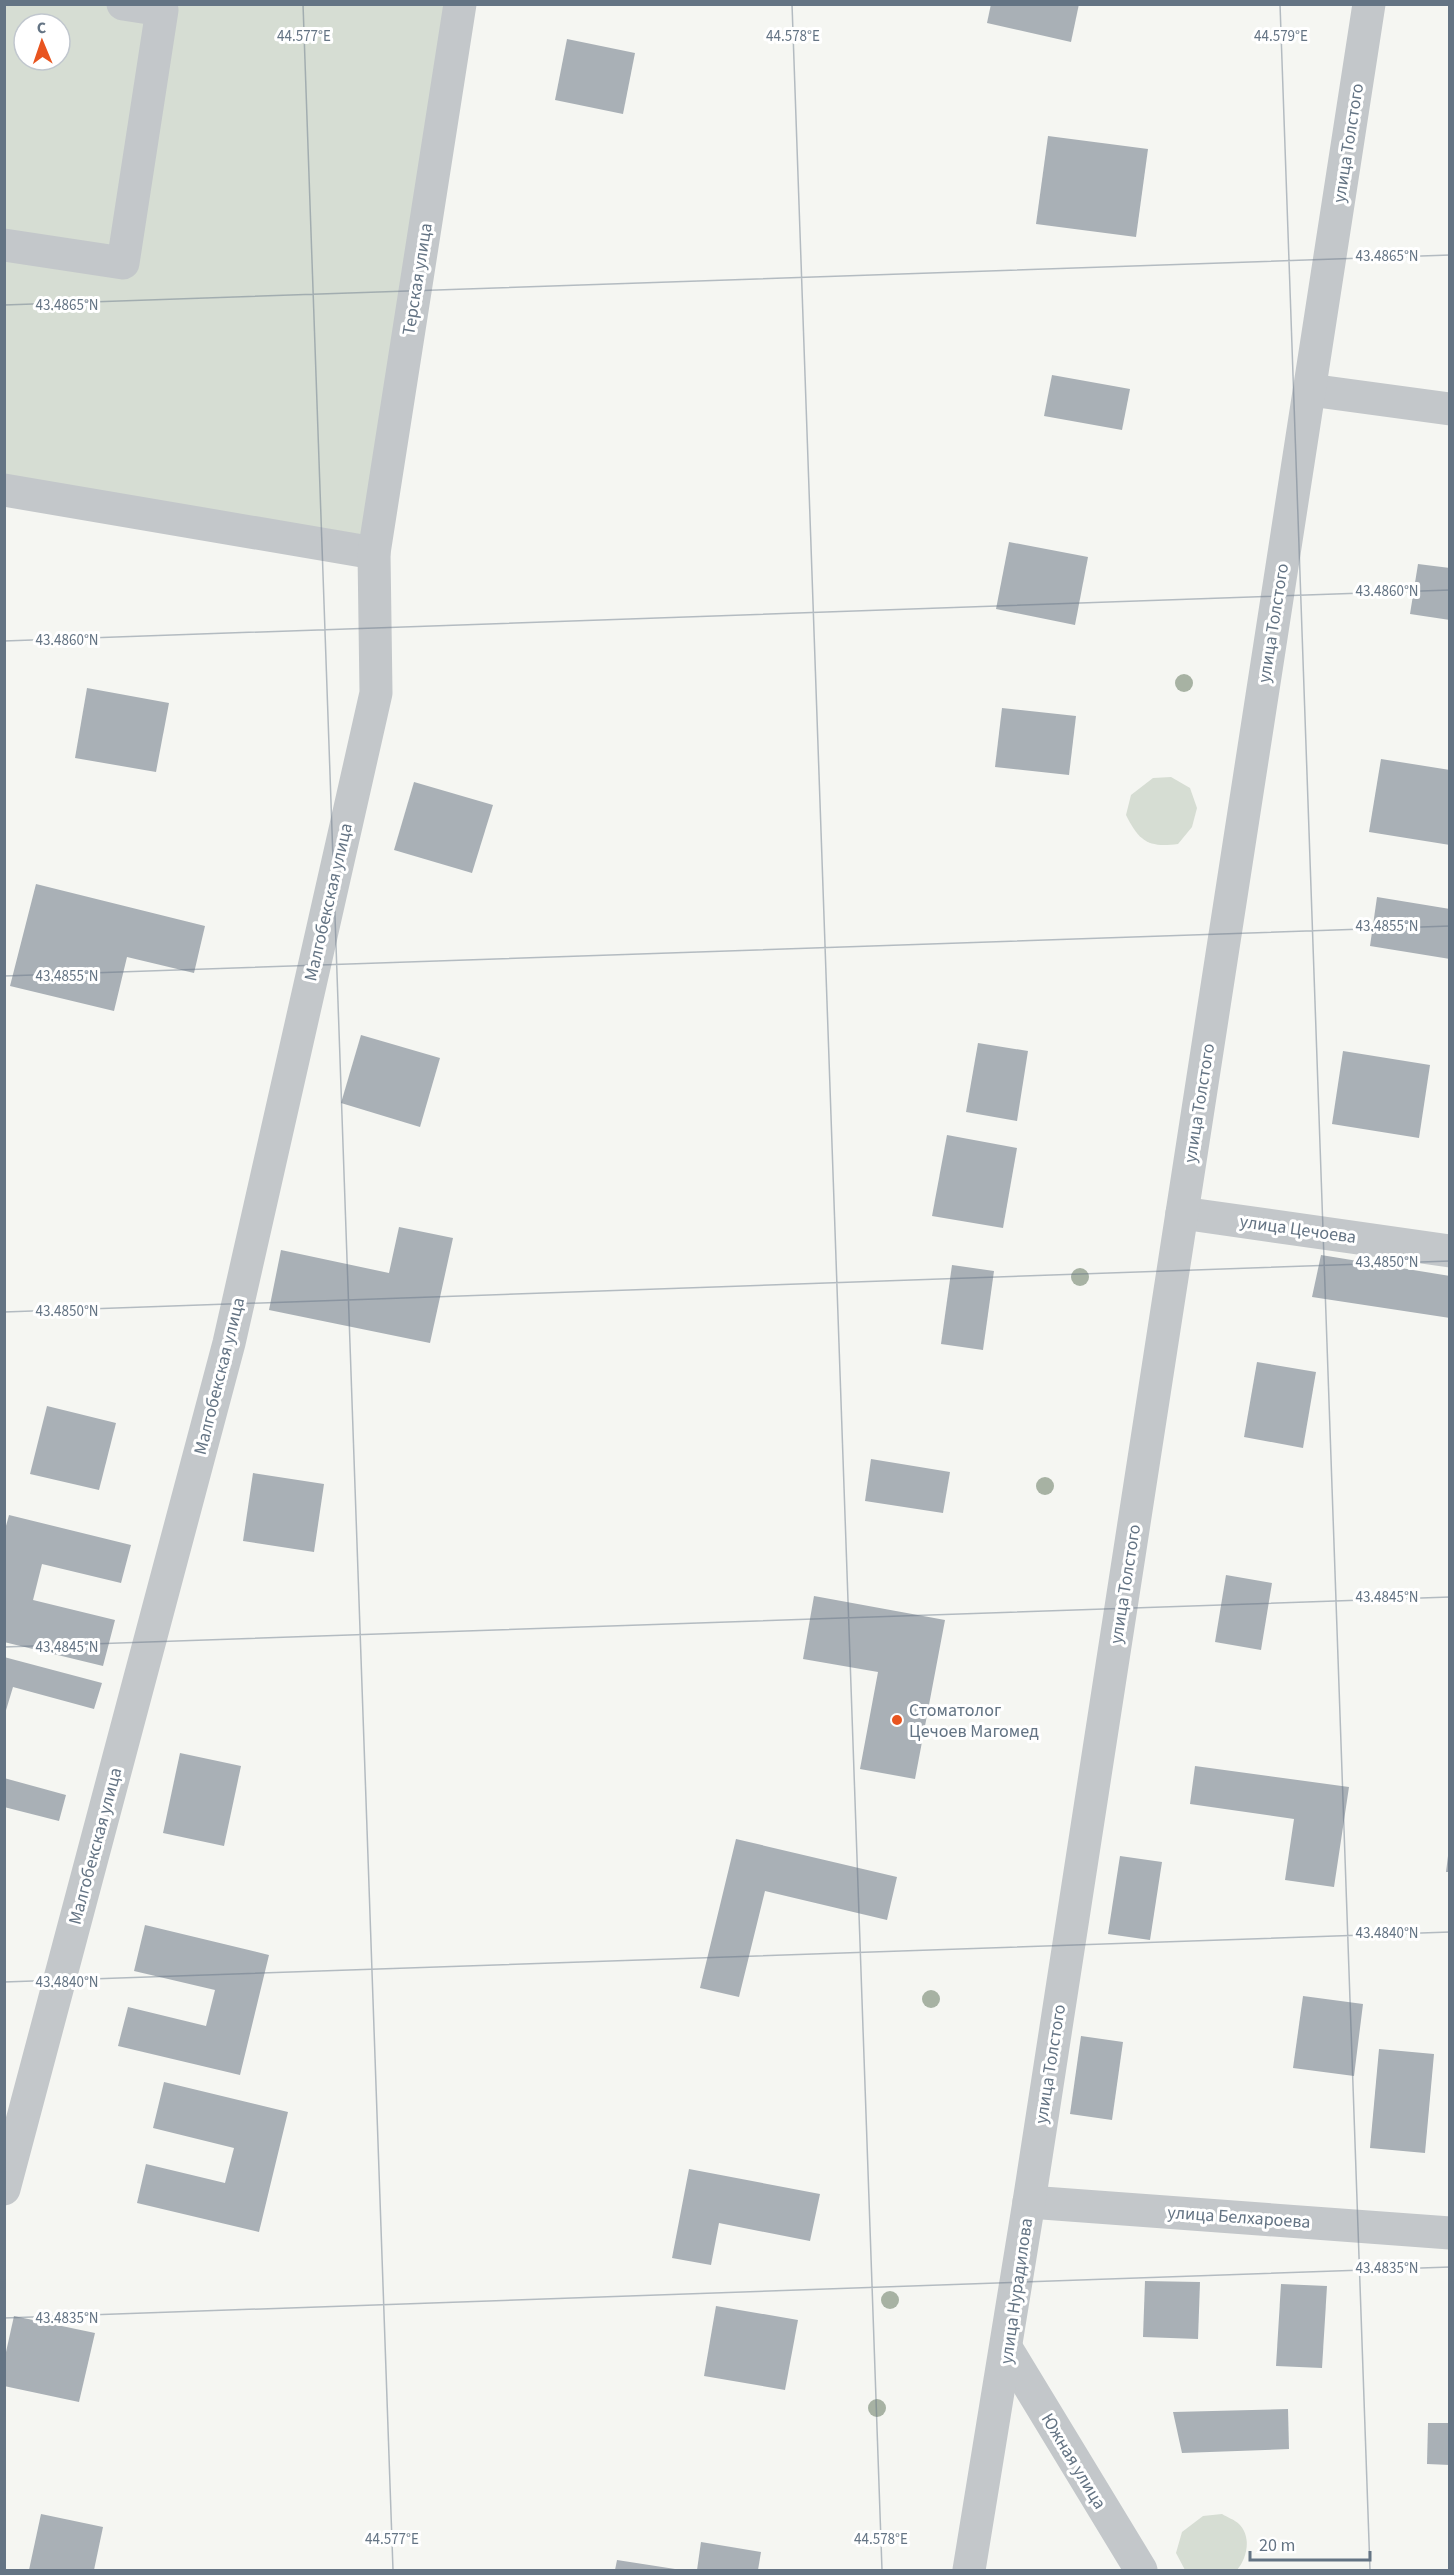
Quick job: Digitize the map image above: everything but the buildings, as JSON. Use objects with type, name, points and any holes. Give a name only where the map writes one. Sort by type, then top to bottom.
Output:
[{"type":"street","points":[[4,245],[123,263],[162,10],[123,4]]},
{"type":"street","name":"Терская улица","points":[[374,553],[460,4]]},
{"type":"street","name":"улица Толстого","points":[[1029,2202],[1369,4]]},
{"type":"street","points":[[1310,390],[1449,409]]},
{"type":"street","points":[[4,490],[374,553]]},
{"type":"street","name":"Малгобекская улица","points":[[4,2189],[228,1343],[376,693],[374,553]]},
{"type":"street","name":"улица Цечоева","points":[[1182,1213],[1449,1251]]},
{"type":"street","name":"улица Белхароева","points":[[1029,2202],[1449,2233]]},
{"type":"street","name":"улица Нурадилова","points":[[970,2571],[1008,2351],[1029,2202]]},
{"type":"street","name":"улица Нурадилова","points":[[970,2571],[1029,2202]]},
{"type":"street","name":"Южная улица","points":[[1008,2351],[1141,2571]]},
{"type":"shaded area","points":[[4,5],[460,5],[374,553],[5,490]]},
{"type":"shaded area","points":[[1171,777],[1190,788],[1197,808],[1192,827],[1178,844],[1159,845],[1140,837],[1126,815],[1131,795],[1153,778]]},
{"type":"shaded area","points":[[1222,2514],[1239,2524],[1246,2535],[1247,2547],[1237,2570],[1185,2570],[1176,2553],[1182,2532],[1203,2516]]},
{"type":"place","name":"Стоматолог Цечоев Магомед","points":[[897,1720]]}]
